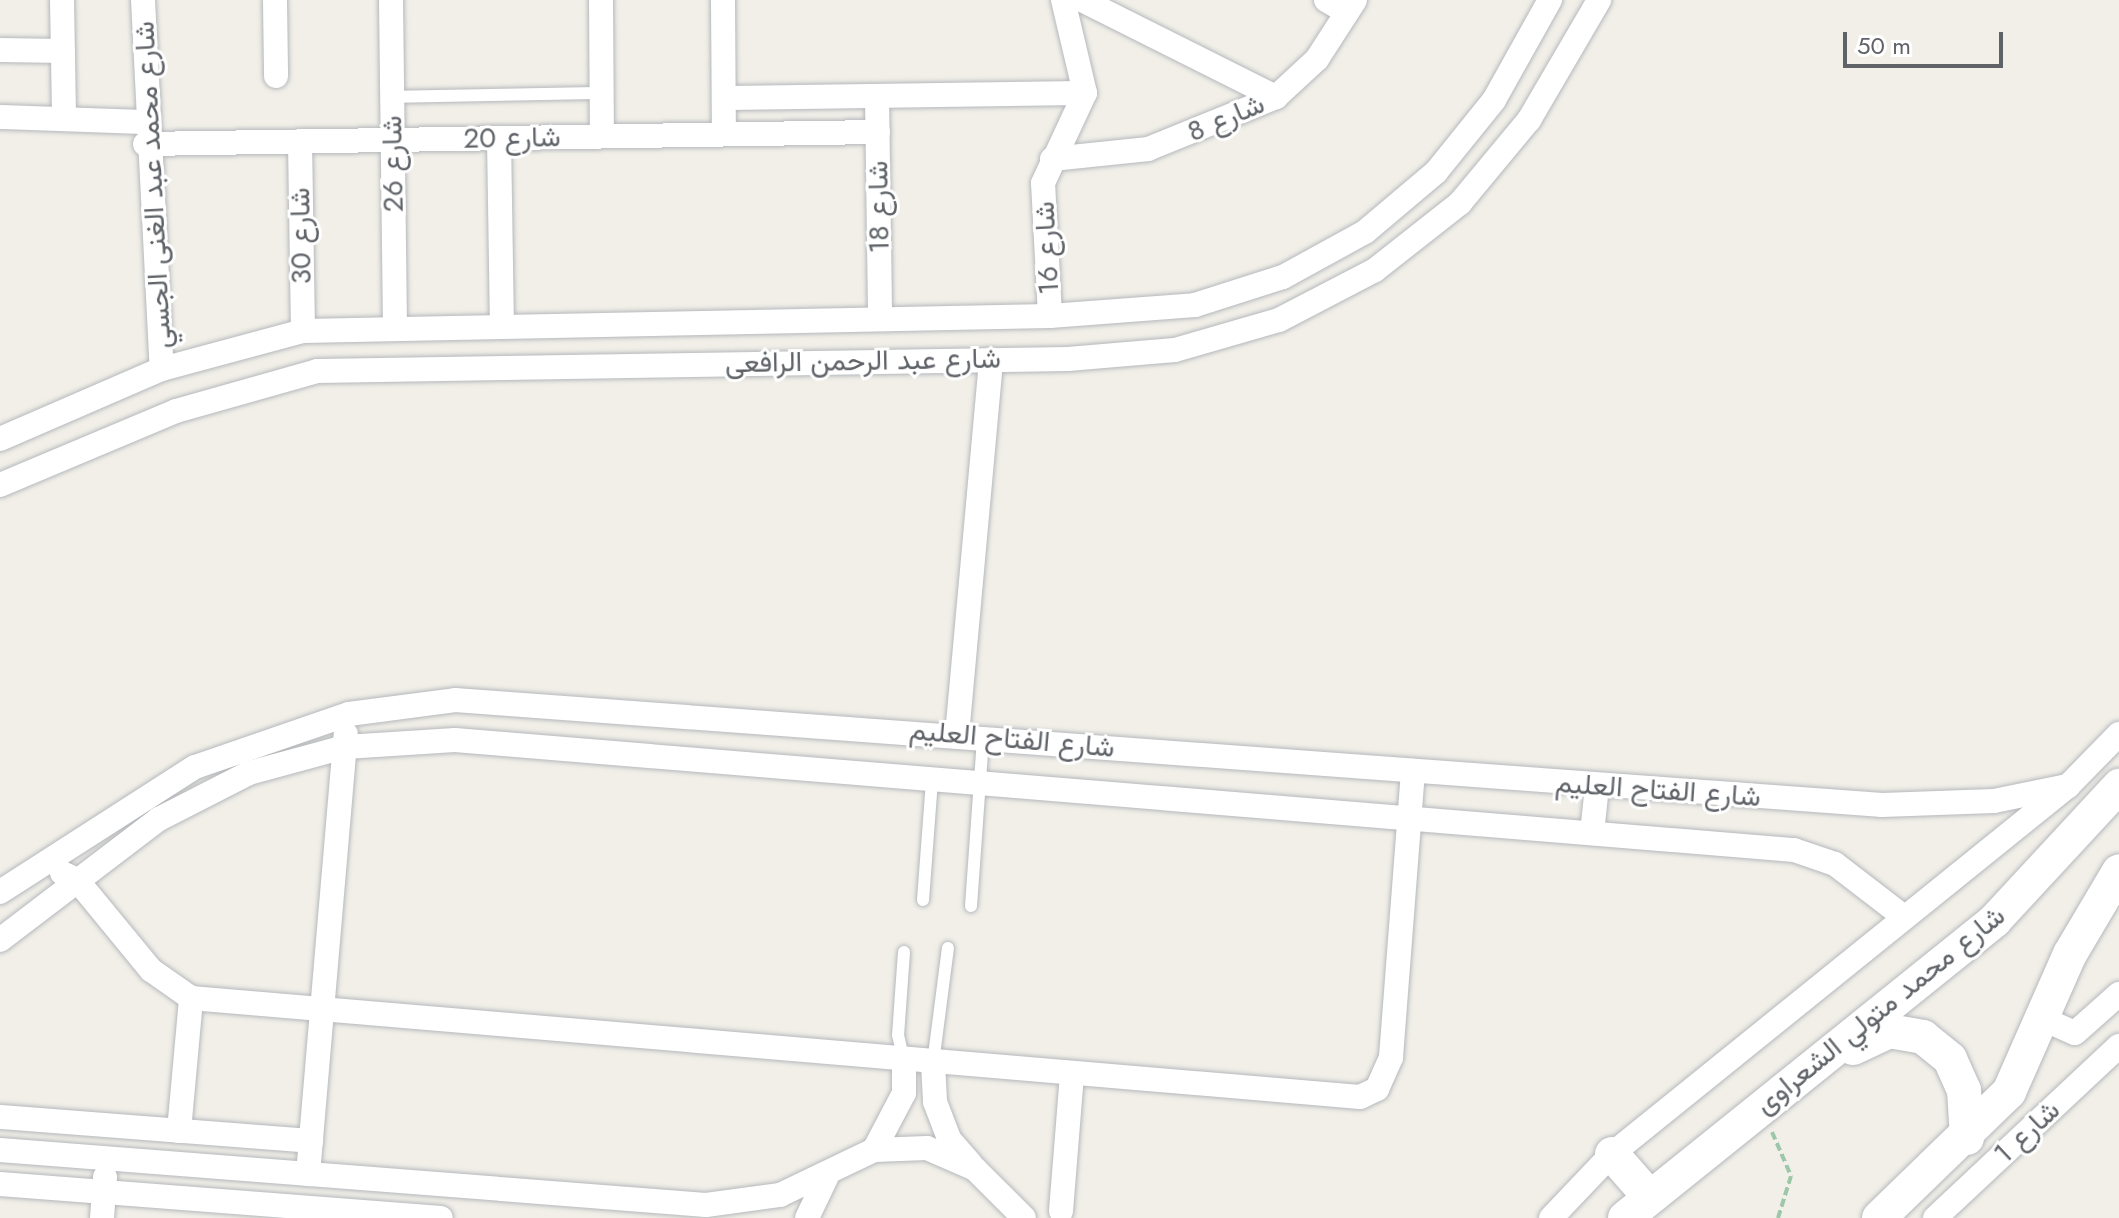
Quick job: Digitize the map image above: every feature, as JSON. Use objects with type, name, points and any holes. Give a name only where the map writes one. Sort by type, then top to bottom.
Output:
[{"type":"street","points":[[62,0],[64,119]]},
{"type":"street","name":"شارع محمد عبد الغنى الجسي","points":[[143,0],[145,133],[162,369]]},
{"type":"street","points":[[275,0],[276,76]]},
{"type":"street","name":"شارع 26","points":[[391,0],[393,140],[407,326],[422,366]]},
{"type":"street","points":[[601,0],[602,136]]},
{"type":"street","points":[[723,0],[724,134]]},
{"type":"street","points":[[724,98],[1085,93],[1063,0]]},
{"type":"street","points":[[1082,0],[1276,97]]},
{"type":"street","points":[[1326,0],[1351,6]]},
{"type":"street","name":"شارع عبد الرحمن الرافعى","points":[[0,439],[162,369],[303,331],[502,322],[1050,316],[1195,305],[1283,277],[1365,232],[1446,160],[1494,100],[1550,0]]},
{"type":"street","name":"شارع عبد الرحمن الرافعى","points":[[0,485],[245,386],[317,371],[422,366],[991,360],[1175,350],[1279,320],[1375,270],[1460,203],[1519,132],[1599,0]]},
{"type":"street","name":"شارع 8","points":[[1052,159],[1148,149],[1276,97],[1317,59],[1351,6]]},
{"type":"street","points":[[0,50],[63,51]]},
{"type":"street","name":"شارع 16","points":[[1050,316],[1043,183],[1085,93]]},
{"type":"street","name":"شارع 18","points":[[877,96],[880,318]]},
{"type":"street","name":"شارع 20","points":[[0,117],[64,119],[145,133],[300,141],[878,132]]},
{"type":"street","points":[[499,138],[502,322]]},
{"type":"street","name":"شارع 30","points":[[300,141],[303,331]]},
{"type":"street","points":[[957,735],[991,360]]},
{"type":"street","name":"شارع الفتاح العليم","points":[[0,892],[21,875],[195,767],[349,714],[455,700],[547,703],[1597,786],[1938,806],[2068,786]]},
{"type":"street","points":[[308,1174],[349,714]]},
{"type":"street","points":[[1551,1218],[1612,1154],[2068,786],[2119,734]]},
{"type":"street","name":"شارع الفتاح العليم","points":[[0,940],[159,819],[249,773],[345,747],[455,740],[1794,850],[1873,887],[1904,917]]},
{"type":"street","points":[[21,875],[77,880],[151,970],[191,998],[322,1012],[1343,1097],[1377,1089],[1391,1057],[1413,771]]},
{"type":"street","points":[[1592,833],[1597,786]]},
{"type":"street","name":"شارع محمد متولي الشعراوى","points":[[1636,1206],[1995,920],[2119,786]]},
{"type":"street","points":[[1879,1218],[1967,1138],[2009,1092],[2048,1006],[2119,871]]},
{"type":"street","points":[[2048,1006],[2050,1022],[2075,1033],[2119,994]]},
{"type":"street","points":[[179,1131],[191,998]]},
{"type":"street","points":[[1808,1068],[1889,1031],[1923,1037],[1950,1059],[1964,1090],[1967,1138]]},
{"type":"street","name":"شارع 1","points":[[1935,1218],[2119,1046]]},
{"type":"street","points":[[874,1150],[904,1093],[904,1061]]},
{"type":"street","points":[[933,1063],[935,1102],[949,1139],[1015,1214]]},
{"type":"street","points":[[1061,1211],[1072,1075]]},
{"type":"street","points":[[0,1117],[311,1141]]},
{"type":"street","points":[[140,1206],[146,1128]]},
{"type":"street","points":[[0,1150],[706,1205],[756,1201],[828,1174],[874,1150],[927,1148],[975,1169]]},
{"type":"street","points":[[1612,1154],[1636,1206]]},
{"type":"street","points":[[102,1218],[107,1158]]},
{"type":"street","points":[[807,1218],[828,1174]]},
{"type":"street","points":[[0,1184],[104,1191],[140,1206],[441,1218]]},
{"type":"lane","points":[[392,97],[602,93]]},
{"type":"lane","points":[[971,906],[983,737]]},
{"type":"lane","points":[[923,900],[932,779]]},
{"type":"lane","points":[[933,1063],[948,948]]},
{"type":"lane","points":[[904,952],[898,1035],[904,1061]]}]
